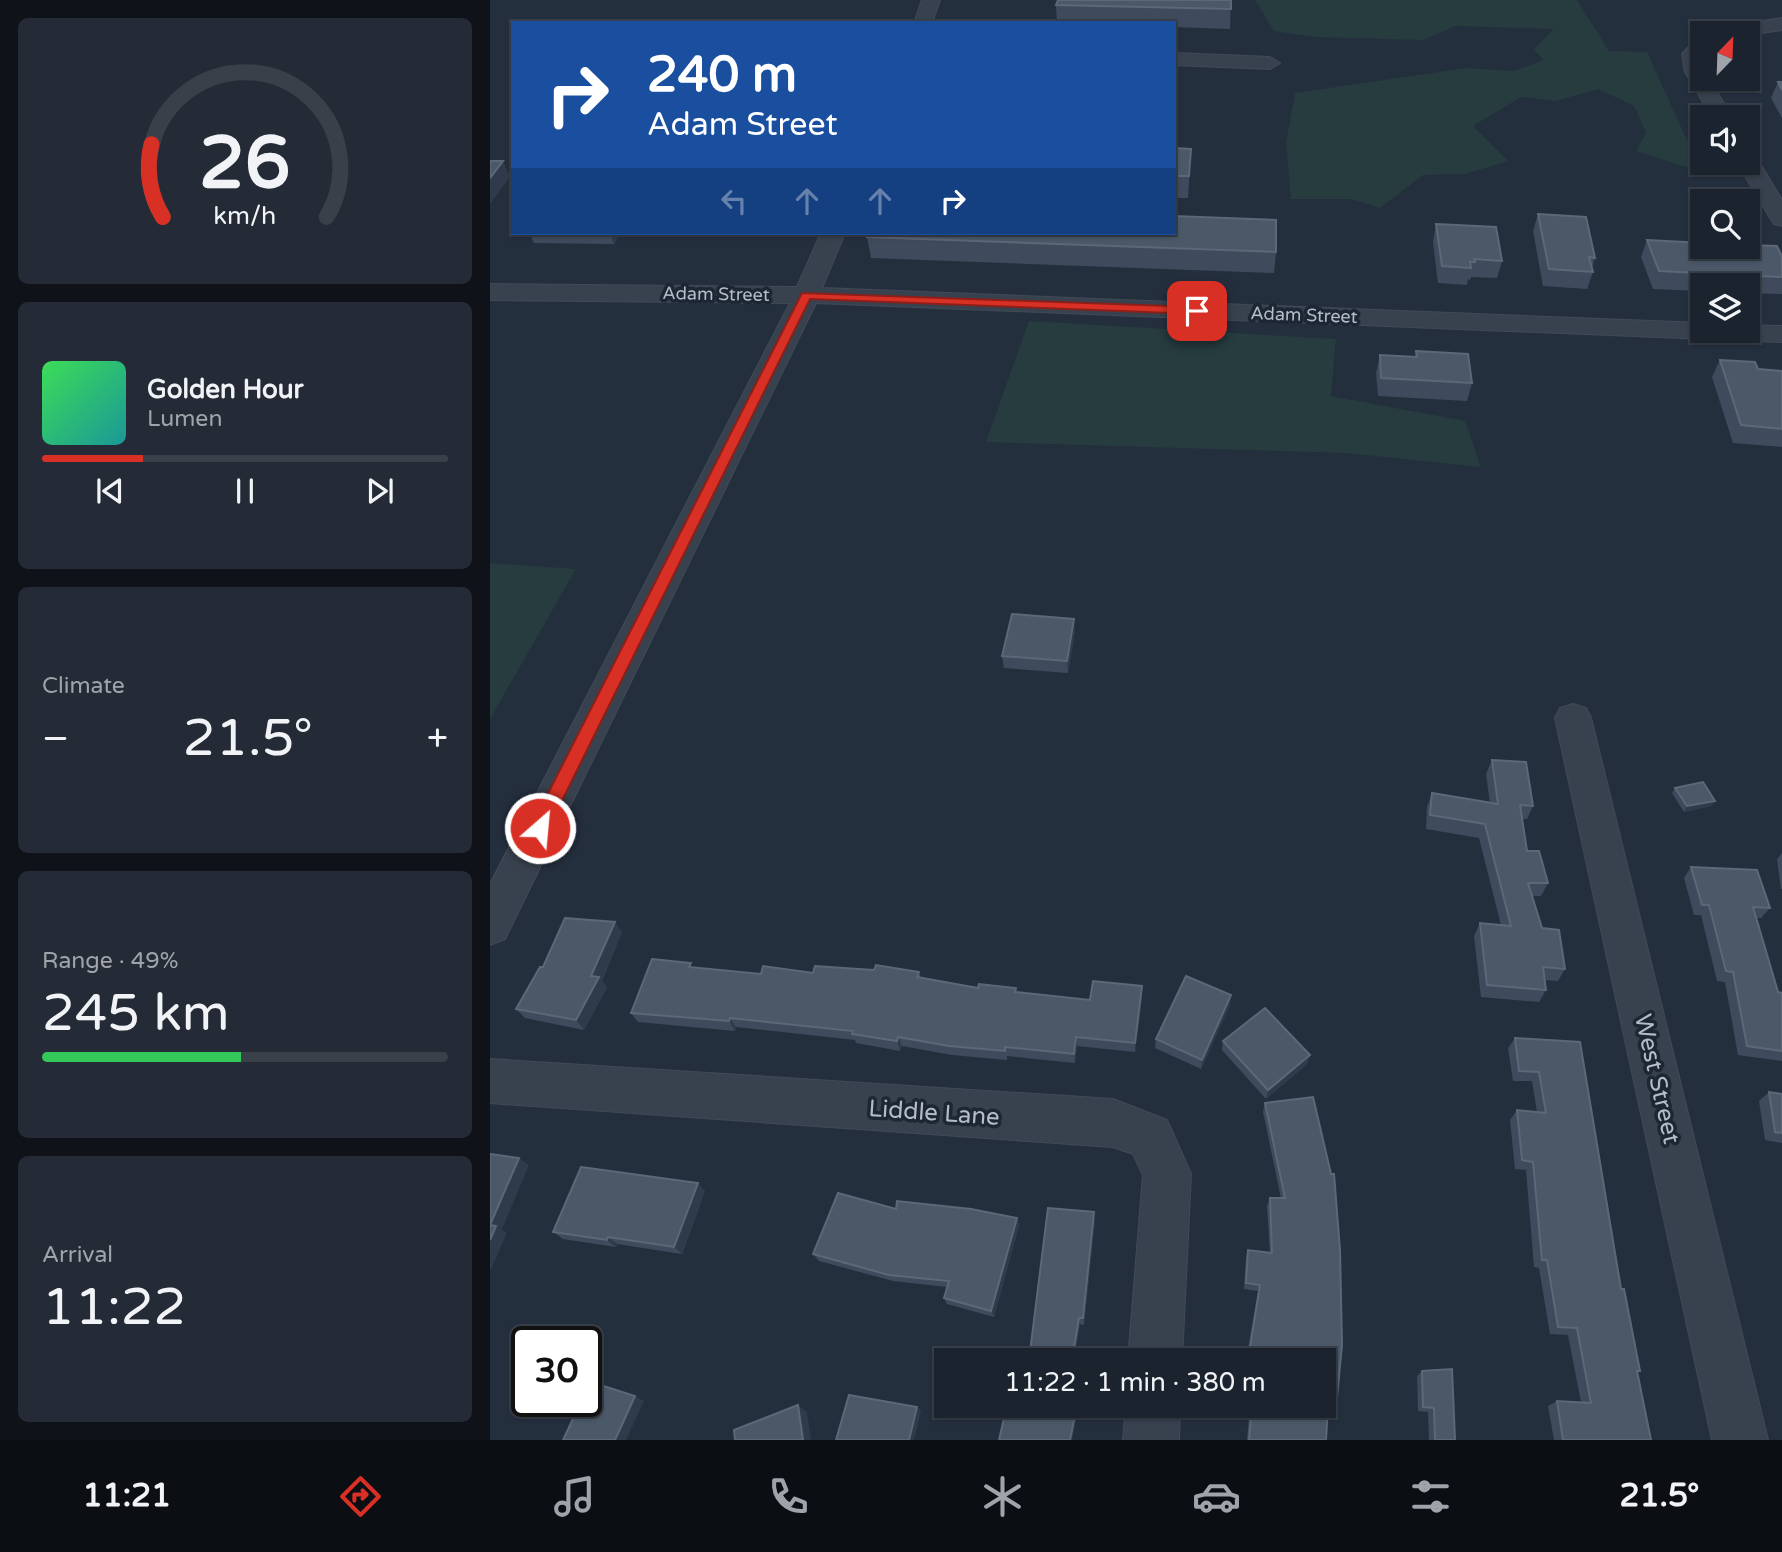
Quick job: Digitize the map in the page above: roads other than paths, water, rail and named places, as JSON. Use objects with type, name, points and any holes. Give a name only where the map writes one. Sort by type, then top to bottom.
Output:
[{"type":"street","points":[[924,21],[931,0]]},
{"type":"street","points":[[1760,27],[1782,24]]},
{"type":"street","points":[[1176,59],[1270,63]]},
{"type":"street","points":[[1756,175],[1782,219]]},
{"type":"street","points":[[490,926],[806,295],[832,235]]},
{"type":"street","name":"Adam Street","points":[[490,292],[806,295],[1782,334]]},
{"type":"street","name":"West Street","points":[[1573,718],[1740,1440]]},
{"type":"street","name":"Liddle Lane","points":[[490,1081],[1113,1124],[1150,1137],[1167,1174],[1156,1348]]},
{"type":"street","points":[[1151,1440],[1152,1418]]}]
